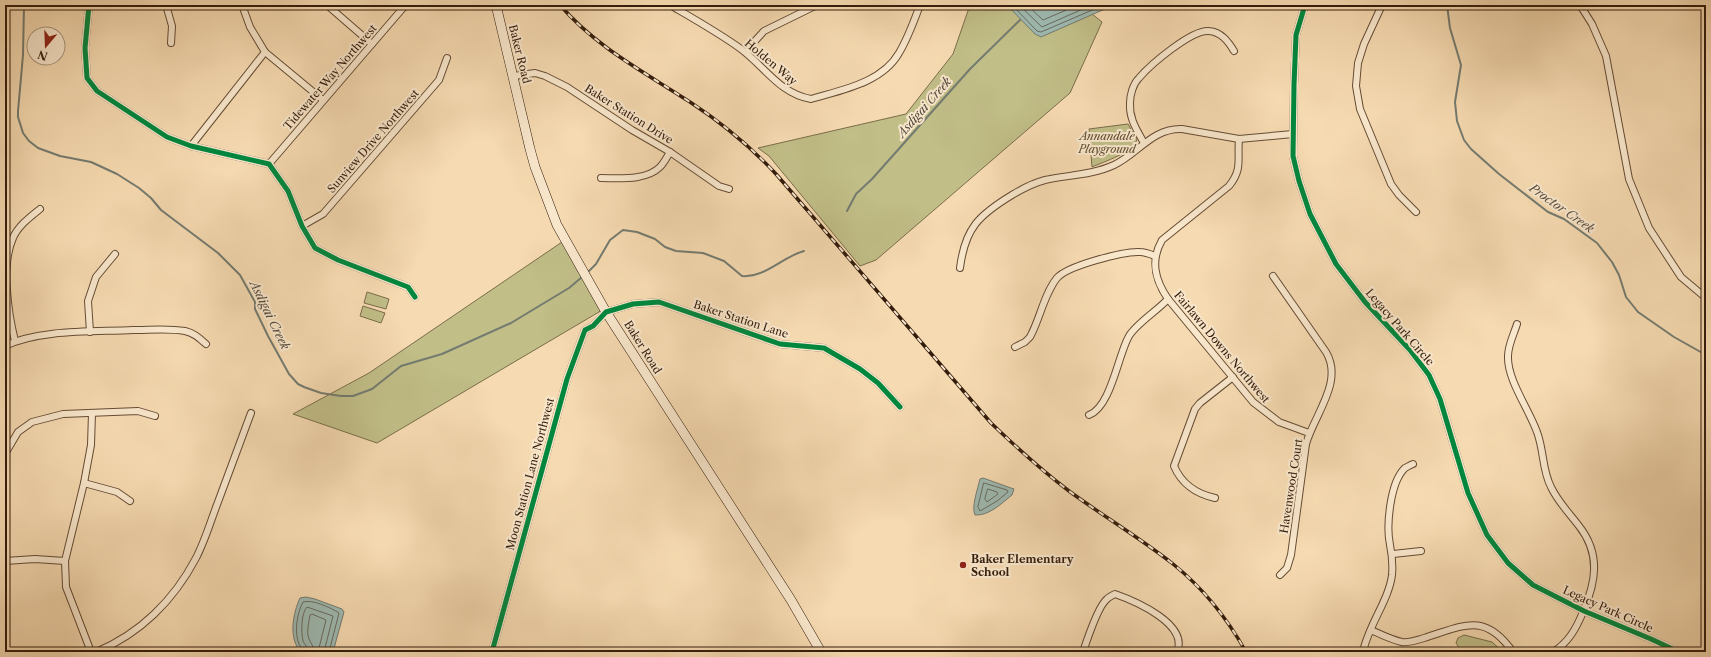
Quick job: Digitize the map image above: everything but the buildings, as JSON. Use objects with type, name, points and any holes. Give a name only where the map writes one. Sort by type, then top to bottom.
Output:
[{"type":"main road","name":"Baker Road","points":[[496,5],[535,168],[557,225],[606,312],[787,594],[817,651]]},
{"type":"street","points":[[89,5],[85,48],[87,78],[97,91],[167,137],[191,146],[269,164],[288,191],[302,226],[315,248],[338,260],[408,286],[415,297]]},
{"type":"street","points":[[166,5],[172,26],[171,44]]},
{"type":"street","points":[[242,5],[250,26],[265,52],[323,100]]},
{"type":"street","points":[[327,5],[372,44]]},
{"type":"street","name":"Tidewater Way Northwest","points":[[269,164],[323,100],[408,5]]},
{"type":"street","name":"Holden Way","points":[[670,5],[747,53],[788,90],[804,98],[811,99],[869,80],[894,61],[905,42],[920,5]]},
{"type":"street","points":[[747,53],[764,31],[817,5]]},
{"type":"street","name":"Legacy Park Circle","points":[[1305,5],[1296,35],[1293,156],[1299,181],[1310,214],[1336,264],[1365,302],[1410,350],[1428,375],[1440,399],[1468,493],[1487,534],[1508,563],[1533,585],[1584,611],[1679,652]]},
{"type":"street","points":[[1382,5],[1364,44],[1358,63],[1356,86],[1360,109],[1391,184],[1399,195],[1416,212]]},
{"type":"street","points":[[1580,5],[1592,24],[1606,56],[1629,179],[1649,228],[1681,277],[1706,298]]},
{"type":"street","points":[[1144,143],[1132,120],[1130,110],[1132,92],[1139,78],[1176,46],[1199,32],[1210,31],[1218,34],[1228,42],[1234,51]]},
{"type":"street","points":[[191,146],[265,52]]},
{"type":"street","name":"Sunview Drive Northwest","points":[[302,226],[323,214],[439,80],[447,58]]},
{"type":"street","name":"Baker Station Drive","points":[[514,76],[535,73],[545,76],[567,87],[632,130],[670,152],[719,186],[729,189]]},
{"type":"street","points":[[960,268],[963,246],[969,234],[975,224],[997,204],[1024,188],[1038,182],[1094,172],[1107,168],[1134,153],[1144,143],[1161,132],[1175,129],[1239,139],[1293,134]]},
{"type":"street","points":[[1015,347],[1025,342],[1030,337],[1054,283],[1063,273],[1085,264],[1126,253],[1142,252],[1155,256],[1162,240],[1229,186],[1238,173],[1240,159],[1239,139]]},
{"type":"street","points":[[601,178],[638,177],[655,171],[670,152]]},
{"type":"street","points":[[15,341],[9,318],[7,258],[13,237],[24,222],[40,209]]},
{"type":"street","points":[[90,332],[88,301],[96,277],[114,254]]},
{"type":"street","name":"Fairlawn Downs Northwest","points":[[1155,256],[1154,267],[1158,282],[1168,299],[1253,402],[1279,422],[1309,434]]},
{"type":"street","name":"Havenwood Court","points":[[1273,276],[1330,359],[1333,369],[1330,388],[1309,434],[1300,480],[1291,555],[1287,568],[1280,575]]},
{"type":"street","points":[[1089,415],[1093,413],[1103,402],[1130,334],[1168,299]]},
{"type":"street","name":"Baker Station Lane","points":[[606,312],[633,304],[659,302],[780,344],[824,348],[878,383],[900,407]]},
{"type":"street","name":"Moon Station Lane Northwest","points":[[492,652],[567,379],[585,330],[593,326],[606,312]]},
{"type":"street","points":[[1517,324],[1508,356],[1511,374],[1537,432],[1550,486],[1558,500],[1581,528],[1593,554],[1595,572],[1594,584],[1584,611],[1572,634],[1562,646],[1552,652]]},
{"type":"street","points":[[5,346],[15,341],[49,335],[170,329],[186,331],[197,336],[206,344]]},
{"type":"street","points":[[1215,498],[1205,496],[1190,488],[1180,477],[1174,466],[1195,409],[1200,403],[1233,377]]},
{"type":"street","points":[[5,454],[18,432],[32,422],[63,414],[138,411],[155,416]]},
{"type":"street","points":[[91,652],[66,587],[65,561],[84,482],[91,445],[92,413]]},
{"type":"street","points":[[96,652],[113,645],[142,625],[166,602],[183,580],[197,557],[251,413]]},
{"type":"street","points":[[1363,652],[1370,630],[1392,576],[1390,507],[1397,480],[1404,469],[1413,464]]},
{"type":"street","points":[[84,482],[117,492],[130,501]]},
{"type":"street","points":[[1392,554],[1421,551]]},
{"type":"street","points":[[5,561],[35,559],[65,561]]},
{"type":"street","points":[[1084,652],[1096,617],[1107,598],[1115,594],[1135,601],[1165,621],[1177,633],[1179,646],[1177,652]]},
{"type":"street","points":[[1370,630],[1402,642],[1407,642],[1430,636],[1460,625],[1476,626],[1488,628],[1498,635],[1513,652]]},
{"type":"green space","points":[[970,5],[1081,5],[1102,22],[1070,93],[876,260],[860,266],[769,156],[758,148],[906,114],[953,54]]},
{"type":"green space","name":"Annandale Playground","points":[[1128,124],[1137,139],[1135,144],[1118,156],[1092,167],[1089,129]]},
{"type":"green space","points":[[565,240],[604,309],[377,443],[293,414],[369,373]]},
{"type":"green space","points":[[367,292],[389,299],[386,309],[364,303]]},
{"type":"green space","points":[[363,306],[385,313],[381,323],[360,316]]},
{"type":"green space","points":[[1464,635],[1492,642],[1503,652],[1462,652],[1456,643],[1458,638]]},
{"type":"water","points":[[1007,5],[1114,5],[1041,37],[1035,34]]},
{"type":"water","points":[[983,478],[1014,489],[1012,495],[995,508],[980,515],[975,515],[975,497],[980,479]]},
{"type":"water","points":[[306,597],[342,609],[344,612],[333,652],[301,652],[297,647],[293,633],[295,611],[300,598]]},
{"type":"waterway","name":"Asdigai Creek","points":[[24,5],[23,55],[18,111],[18,117],[23,133],[29,141],[38,148],[60,156],[91,162],[117,174],[139,188],[151,198],[161,210],[218,253],[240,275],[255,302],[255,309],[268,336],[289,374],[298,384],[304,387],[321,393],[341,396],[353,396],[372,389],[401,366],[442,354],[511,323],[569,288],[582,277]]},
{"type":"waterway","name":"Proctor Creek","points":[[1447,5],[1450,28],[1461,65],[1455,102],[1457,121],[1464,140],[1471,149],[1499,174],[1548,212],[1564,219],[1597,243],[1612,262],[1619,275],[1626,297],[1638,312],[1674,337],[1706,355]]},
{"type":"waterway","name":"Asdigai Creek","points":[[847,211],[856,194],[872,179],[970,69],[1020,20]]},
{"type":"waterway","name":"Asdigai Creek","points":[[588,272],[596,264],[610,240],[623,230],[637,232],[655,239],[665,247],[676,251],[703,253],[724,261],[742,276],[750,276],[766,271],[788,258],[804,251]]},
{"type":"railway","points":[[560,5],[589,34],[621,58],[702,110],[735,135],[756,154],[776,174],[991,423],[1059,483],[1148,545],[1184,573],[1214,604],[1231,627],[1246,652]]},
{"type":"cycle path","points":[[89,5],[85,48],[87,78],[97,91],[167,137],[191,146],[269,164],[288,191],[302,226],[315,248],[338,260],[408,287],[415,297]]},
{"type":"cycle path","points":[[1305,5],[1296,35],[1293,156],[1299,181],[1310,214],[1336,264],[1365,302],[1410,350],[1429,375],[1440,399],[1468,493],[1487,535],[1508,563],[1533,585],[1584,611],[1679,652]]},
{"type":"cycle path","points":[[492,652],[567,379],[585,330],[593,326],[606,312],[633,304],[659,302],[780,344],[824,348],[860,369],[878,383],[900,407]]},
{"type":"place","name":"Baker Elementary School","points":[[963,565]]}]
